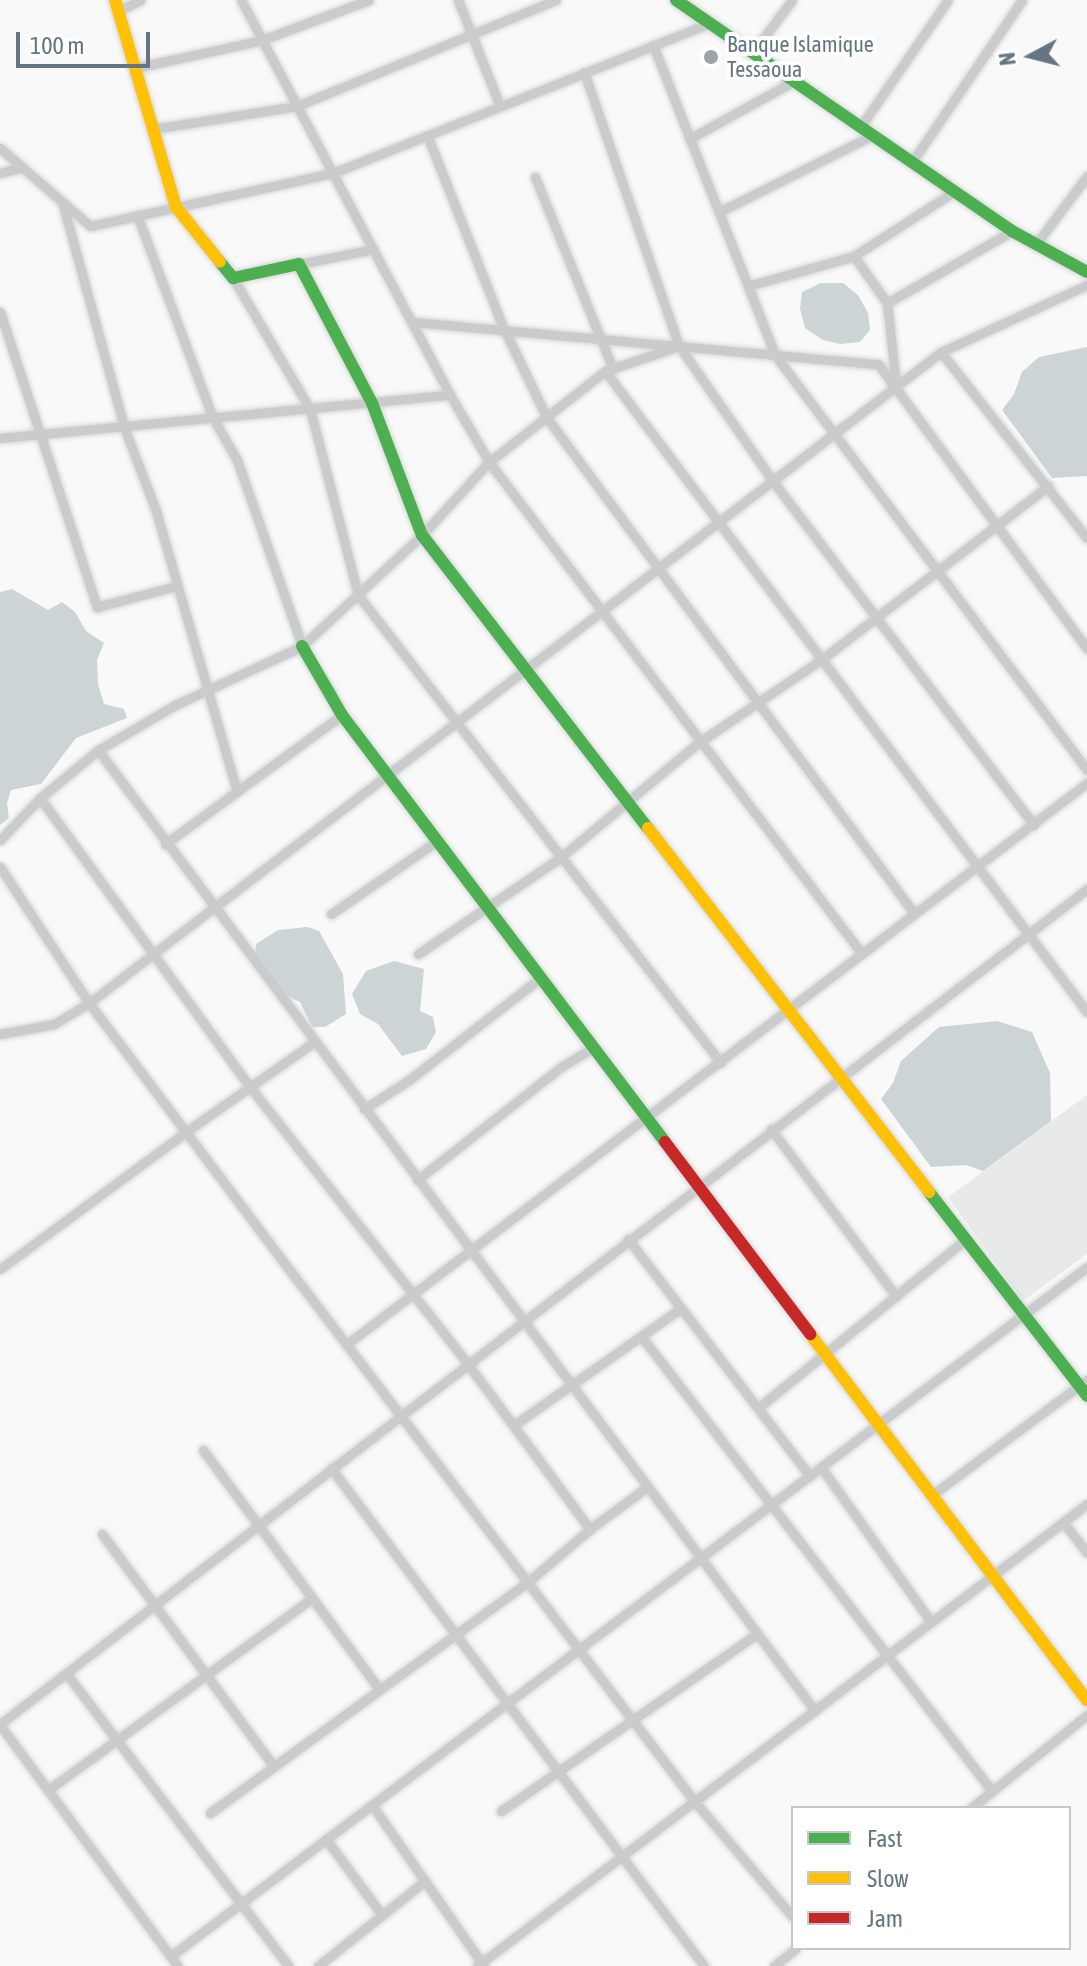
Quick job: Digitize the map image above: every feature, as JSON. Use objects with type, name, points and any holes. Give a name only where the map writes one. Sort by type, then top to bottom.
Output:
[{"type":"main road","points":[[676,0],[1012,231],[1087,272]]},
{"type":"main road","points":[[116,5],[176,207],[233,278],[299,264],[372,403],[422,535],[631,801],[1025,1315],[1084,1387]]},
{"type":"main road","points":[[302,646],[342,715],[1087,1700]]},
{"type":"street","points":[[116,5],[141,0]]},
{"type":"street","points":[[241,0],[450,395],[489,462],[862,954]]},
{"type":"street","points":[[135,68],[262,40],[369,0]]},
{"type":"street","points":[[458,0],[500,106]]},
{"type":"street","points":[[153,129],[297,106],[556,0]]},
{"type":"street","points":[[753,52],[792,0]]},
{"type":"street","points":[[861,126],[948,0]]},
{"type":"street","points":[[912,162],[1022,0]]},
{"type":"street","points":[[0,148],[90,226],[333,173],[710,22]]},
{"type":"street","points":[[653,45],[775,355],[1087,770]]},
{"type":"street","points":[[584,72],[679,346],[772,480],[1034,825]]},
{"type":"street","points":[[689,139],[794,81]]},
{"type":"street","points":[[427,135],[504,329],[547,418],[914,913]]},
{"type":"street","points":[[719,212],[873,135]]},
{"type":"street","points":[[0,173],[22,167]]},
{"type":"street","points":[[1036,244],[1087,176]]},
{"type":"street","points":[[535,177],[600,338],[609,370],[718,522],[1087,1012]]},
{"type":"street","points":[[748,286],[854,256],[955,191]]},
{"type":"street","points":[[62,203],[124,427],[156,511],[237,792]]},
{"type":"street","points":[[137,215],[213,418],[237,460],[302,646]]},
{"type":"street","points":[[887,303],[1012,231]]},
{"type":"street","points":[[299,264],[374,249]]},
{"type":"street","points":[[854,256],[887,303],[896,386]]},
{"type":"street","points":[[233,278],[310,409],[358,595],[458,720],[721,1063]]},
{"type":"street","points":[[0,1034],[54,1024],[89,1003],[941,352],[1087,285]]},
{"type":"street","points":[[0,312],[97,607],[176,586]]},
{"type":"street","points":[[412,322],[878,364],[1087,648]]},
{"type":"street","points":[[0,840],[40,798],[98,750],[207,691],[302,646],[422,535],[489,462],[609,370],[679,346]]},
{"type":"street","points":[[941,352],[1087,538]]},
{"type":"street","points":[[0,438],[450,395]]},
{"type":"street","points":[[418,954],[561,857],[701,742],[822,659],[1048,486]]},
{"type":"street","points":[[165,844],[342,715]]},
{"type":"street","points":[[98,750],[165,844],[815,1711]]},
{"type":"street","points":[[347,1344],[1087,783]]},
{"type":"street","points":[[40,798],[151,955],[250,1087],[467,1363],[590,1529]]},
{"type":"street","points":[[331,914],[437,841]]},
{"type":"street","points":[[0,867],[89,1003],[695,1802],[791,1915]]},
{"type":"street","points":[[178,1966],[0,1724],[697,1185],[1086,891]]},
{"type":"street","points":[[364,1109],[409,1080],[540,978]]},
{"type":"street","points":[[0,1269],[314,1042]]},
{"type":"street","points":[[417,1180],[561,1067],[593,1048]]},
{"type":"street","points":[[771,1129],[896,1296]]},
{"type":"street","points":[[628,1239],[810,1476]]},
{"type":"street","points":[[758,1408],[966,1239]]},
{"type":"street","points":[[171,1956],[1087,1267]]},
{"type":"street","points":[[514,1425],[681,1308]]},
{"type":"street","points":[[641,1336],[992,1791]]},
{"type":"street","points":[[932,1495],[1084,1387]]},
{"type":"street","points":[[203,1450],[379,1689]]},
{"type":"street","points":[[821,1467],[931,1622]]},
{"type":"street","points":[[331,1468],[704,1966]]},
{"type":"street","points":[[210,1813],[529,1581],[590,1529],[647,1487]]},
{"type":"street","points":[[372,1805],[481,1965],[1087,1504]]},
{"type":"street","points":[[1063,1522],[1087,1553]]},
{"type":"street","points":[[102,1534],[273,1765]]},
{"type":"street","points":[[48,1790],[311,1599]]},
{"type":"street","points":[[501,1811],[757,1634]]},
{"type":"street","points":[[66,1673],[288,1966]]},
{"type":"street","points":[[973,1806],[1087,1715]]},
{"type":"street","points":[[326,1839],[381,1914]]},
{"type":"street","points":[[318,1966],[425,1881]]},
{"type":"street","points":[[774,1966],[794,1950]]},
{"type":"shaded area","points":[[821,283],[843,283],[858,295],[868,313],[870,330],[860,342],[840,344],[823,340],[805,328],[800,309],[802,292]]},
{"type":"shaded area","points":[[1087,347],[1087,476],[1052,478],[1002,410],[1014,394],[1022,372],[1039,357]]},
{"type":"shaded area","points":[[12,589],[48,610],[62,602],[75,612],[86,631],[104,643],[97,660],[98,684],[104,704],[124,709],[127,718],[76,738],[41,784],[11,790],[7,803],[9,818],[0,825],[0,592]]},
{"type":"shaded area","points":[[307,927],[319,931],[343,974],[346,1014],[325,1027],[312,1027],[300,1002],[287,996],[255,954],[256,944],[278,930]]},
{"type":"shaded area","points":[[394,961],[424,969],[420,1011],[433,1017],[436,1032],[426,1049],[402,1056],[378,1024],[360,1014],[352,994],[366,971]]},
{"type":"shaded area","points":[[997,1021],[1032,1032],[1050,1073],[1051,1121],[983,1171],[966,1165],[931,1167],[881,1099],[893,1083],[901,1061],[939,1027]]},
{"type":"shaded area","points":[[1087,1095],[1087,1254],[1023,1301],[948,1197]]},
{"type":"traffic: fast","points":[[676,0],[1012,231],[1087,272]]},
{"type":"traffic: fast","points":[[220,262],[233,278],[299,264],[372,403],[422,535],[648,828]]},
{"type":"traffic: fast","points":[[302,646],[342,715],[665,1142]]},
{"type":"traffic: fast","points":[[929,1192],[1087,1396]]},
{"type":"traffic: slow","points":[[115,0],[176,207],[220,262]]},
{"type":"traffic: slow","points":[[648,828],[929,1192]]},
{"type":"traffic: slow","points":[[810,1334],[1087,1700]]},
{"type":"traffic: jam","points":[[665,1142],[810,1334]]},
{"type":"place","name":"Banque Islamique Tessaoua","points":[[711,57]]}]
